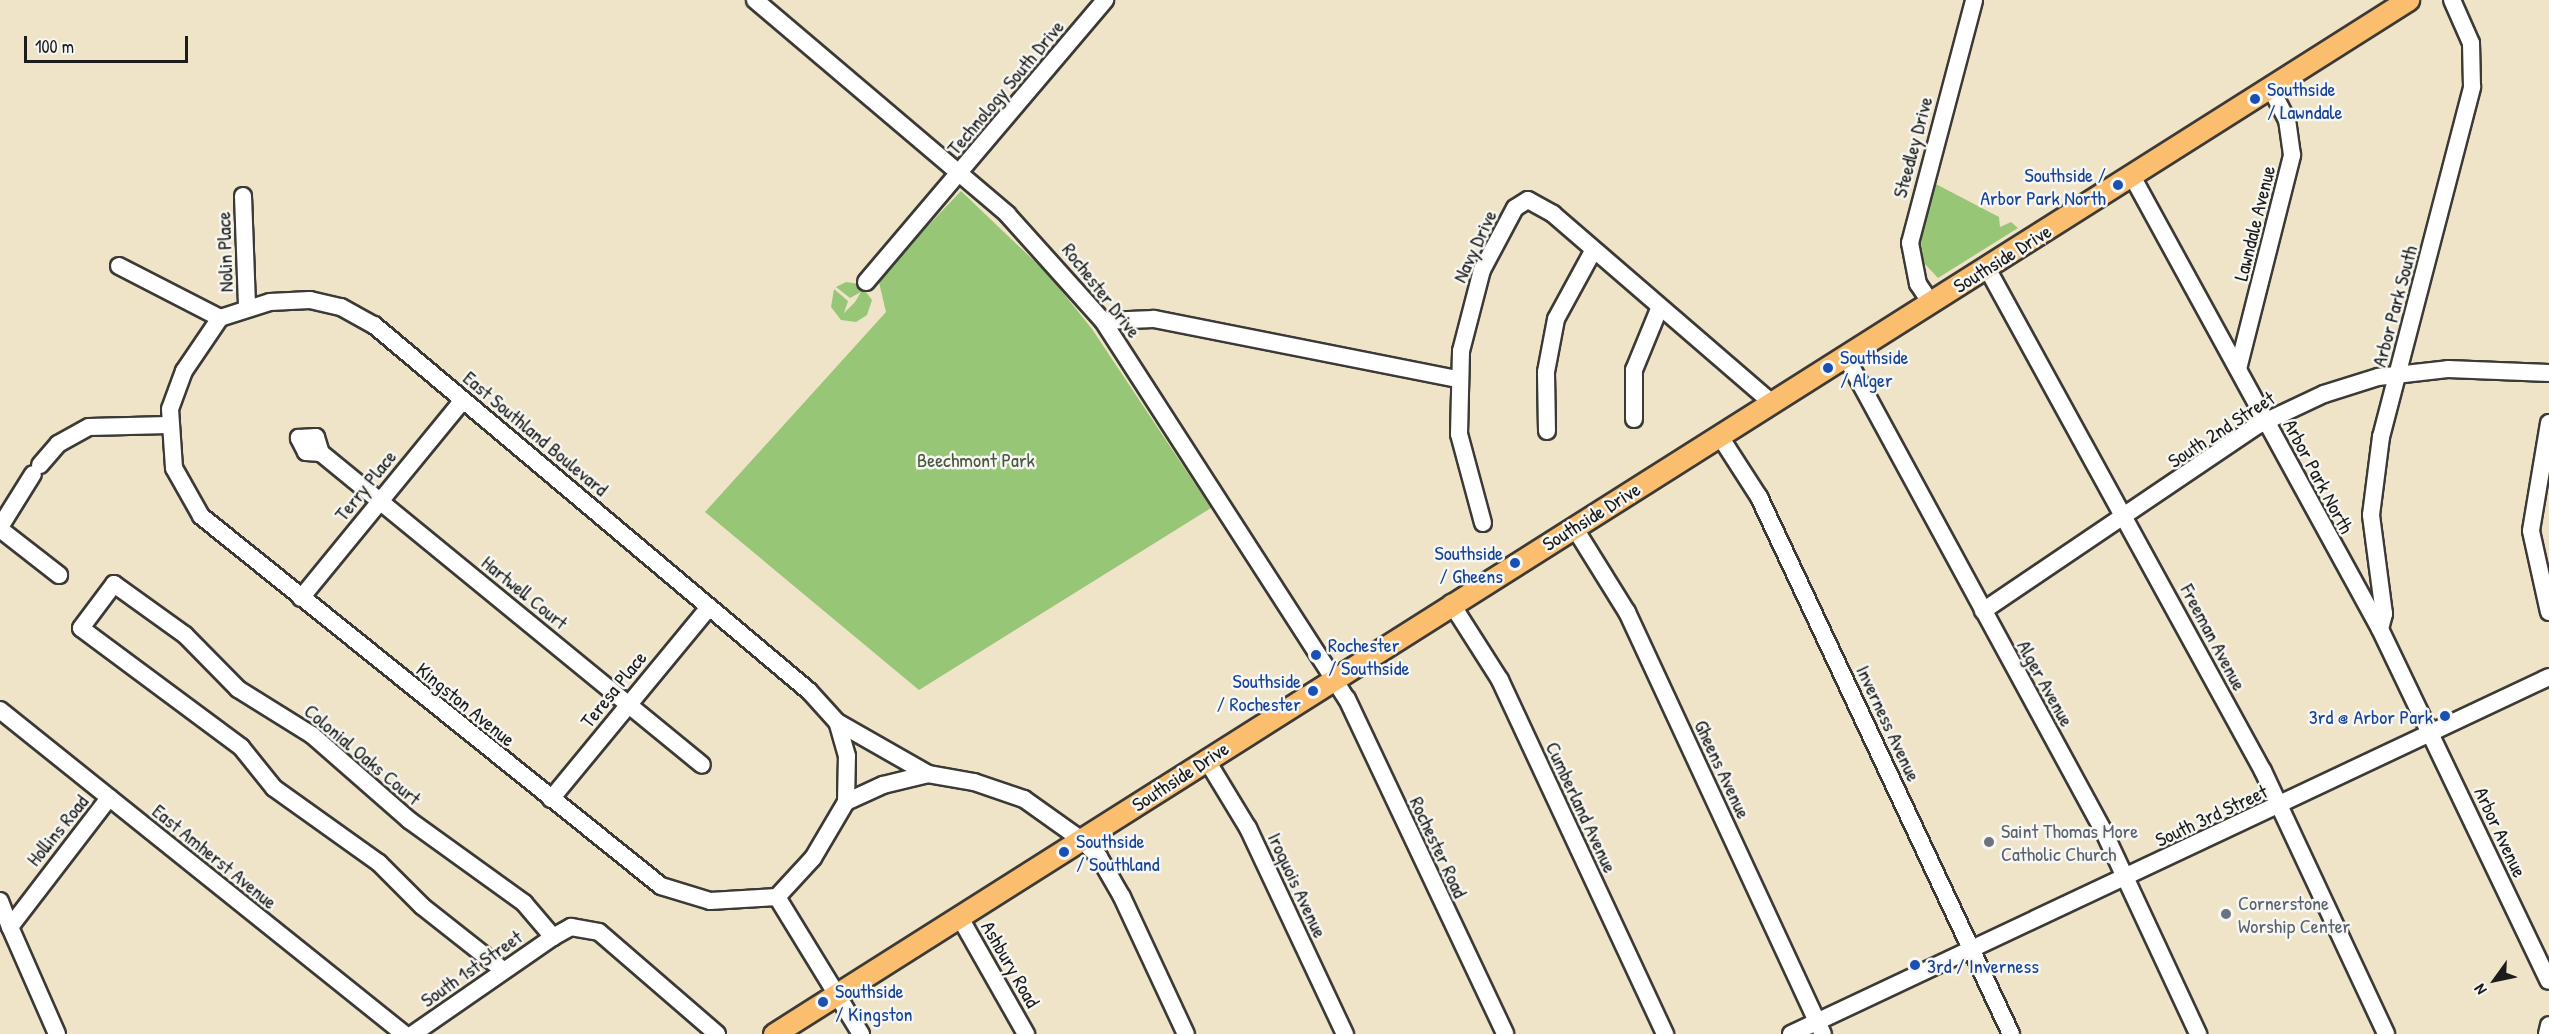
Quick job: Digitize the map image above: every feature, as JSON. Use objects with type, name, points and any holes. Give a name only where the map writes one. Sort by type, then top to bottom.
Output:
[{"type":"main road","name":"Southside Drive","points":[[774,1034],[1083,840],[1451,603],[1846,357],[2408,0]]},
{"type":"street","name":"Rochester Drive","points":[[755,0],[960,174],[1039,245],[1103,321],[1333,679]]},
{"type":"street","name":"Technology South Drive","points":[[866,282],[960,174],[1105,0]]},
{"type":"street","name":"Steedley Drive","points":[[1931,303],[1918,284],[1910,243],[1974,0]]},
{"type":"street","name":"Arbor Park South","points":[[2380,628],[2384,614],[2372,541],[2372,488],[2397,375],[2472,87],[2471,43],[2452,0]]},
{"type":"street","name":"Lawndale Avenue","points":[[2238,369],[2292,155],[2287,120],[2271,89]]},
{"type":"street","name":"Arbor Park North","points":[[2132,176],[2380,628],[2433,733]]},
{"type":"street","name":"Nolin Place","points":[[243,196],[247,307]]},
{"type":"street","name":"Navy Drive","points":[[1483,523],[1466,470],[1458,379],[1482,270],[1515,208],[1534,201],[1772,403]]},
{"type":"street","points":[[1547,432],[1546,372],[1556,319],[1593,251]]},
{"type":"street","points":[[119,266],[220,318]]},
{"type":"street","name":"Freeman Avenue","points":[[1987,268],[2126,519],[2278,807],[2386,1034]]},
{"type":"street","name":"East Southland Boulevard","points":[[220,318],[247,307],[310,300],[349,310],[464,400],[809,691],[837,722],[928,774]]},
{"type":"street","points":[[1634,419],[1634,370],[1659,309]]},
{"type":"street","name":"Kingston Avenue","points":[[220,318],[178,381],[170,425],[171,457],[188,499],[209,524],[643,873],[678,893],[720,901],[777,897]]},
{"type":"street","points":[[1103,321],[1154,319],[1458,379]]},
{"type":"street","name":"Alger Avenue","points":[[1846,357],[2126,878],[2198,1034]]},
{"type":"street","name":"South 2nd Street","points":[[1983,611],[2126,519],[2266,421],[2324,394],[2397,375],[2485,367],[2549,373]]},
{"type":"street","name":"Terry Place","points":[[301,598],[379,500],[464,400]]},
{"type":"street","points":[[2549,423],[2531,531],[2549,612]]},
{"type":"street","points":[[59,575],[0,528],[36,470],[58,444],[89,427],[170,425]]},
{"type":"street","name":"Inverness Avenue","points":[[1719,435],[1764,507],[2011,1034]]},
{"type":"street","name":"Hartwell Court","points":[[321,453],[702,765]]},
{"type":"street","name":"Gheens Avenue","points":[[1574,527],[1627,612],[1820,1028]]},
{"type":"street","name":"Colonial Oaks Court","points":[[503,970],[422,906],[379,863],[274,788],[241,747],[81,628],[114,584],[185,635],[238,689],[312,735],[409,820],[524,903],[553,937]]},
{"type":"street","name":"Cumberland Avenue","points":[[1451,603],[1500,680],[1665,1034]]},
{"type":"street","name":"Teresa Place","points":[[551,799],[627,703],[709,607]]},
{"type":"street","name":"South 3rd Street","points":[[1791,1034],[1820,1028],[1972,950],[2549,677]]},
{"type":"street","name":"Rochester Road","points":[[1333,679],[1504,1034]]},
{"type":"street","name":"East Amherst Avenue","points":[[0,710],[404,1034]]},
{"type":"street","points":[[837,722],[846,756],[846,802],[813,858],[777,897],[861,1034]]},
{"type":"street","name":"Arbor Avenue","points":[[2433,733],[2549,981]]},
{"type":"street","name":"Iroquois Avenue","points":[[1206,759],[1248,828],[1345,1034]]},
{"type":"street","points":[[846,802],[883,785],[928,774],[974,782],[1024,800],[1083,840],[1099,857],[1122,897],[1186,1034]]},
{"type":"street","name":"Hollins Road","points":[[13,922],[109,798]]},
{"type":"street","points":[[0,901],[13,922],[57,1034]]},
{"type":"street","name":"Ashbury Road","points":[[959,916],[1026,1034]]},
{"type":"street","points":[[553,937],[571,927],[599,932],[717,1034]]},
{"type":"street","name":"South 1st Street","points":[[413,1034],[553,937]]},
{"type":"street","points":[[2547,1034],[2549,1025]]},
{"type":"green space","points":[[1932,182],[1999,217],[2000,227],[2011,222],[2018,228],[1938,278],[1923,262],[1921,234],[1923,272],[1917,247]]},
{"type":"green space","name":"Beechmont Park","points":[[961,191],[1048,274],[1092,329],[1211,508],[919,690],[705,512],[886,312],[878,278]]},
{"type":"green space","points":[[846,282],[860,284],[872,300],[867,315],[856,322],[841,320],[831,307],[834,289],[848,301],[844,313],[861,292],[850,298],[836,287]]},
{"type":"place","name":"Southside / Lawndale","points":[[2255,99]]},
{"type":"place","name":"Southside / Arbor Park North","points":[[2118,185]]},
{"type":"place","name":"Southside / Alger","points":[[1828,368]]},
{"type":"place","name":"Southside / Gheens","points":[[1515,563]]},
{"type":"place","name":"Rochester / Southside","points":[[1316,655]]},
{"type":"place","name":"Southside / Rochester","points":[[1313,691]]},
{"type":"place","name":"3rd @ Arbor Park","points":[[2445,716]]},
{"type":"place","name":"Saint Thomas More Catholic Church","points":[[1989,842]]},
{"type":"place","name":"Southside / Southland","points":[[1064,852]]},
{"type":"place","name":"Cornerstone Worship Center","points":[[2226,914]]},
{"type":"place","name":"3rd / Inverness","points":[[1915,965]]},
{"type":"place","name":"Southside / Kingston","points":[[823,1002]]}]
